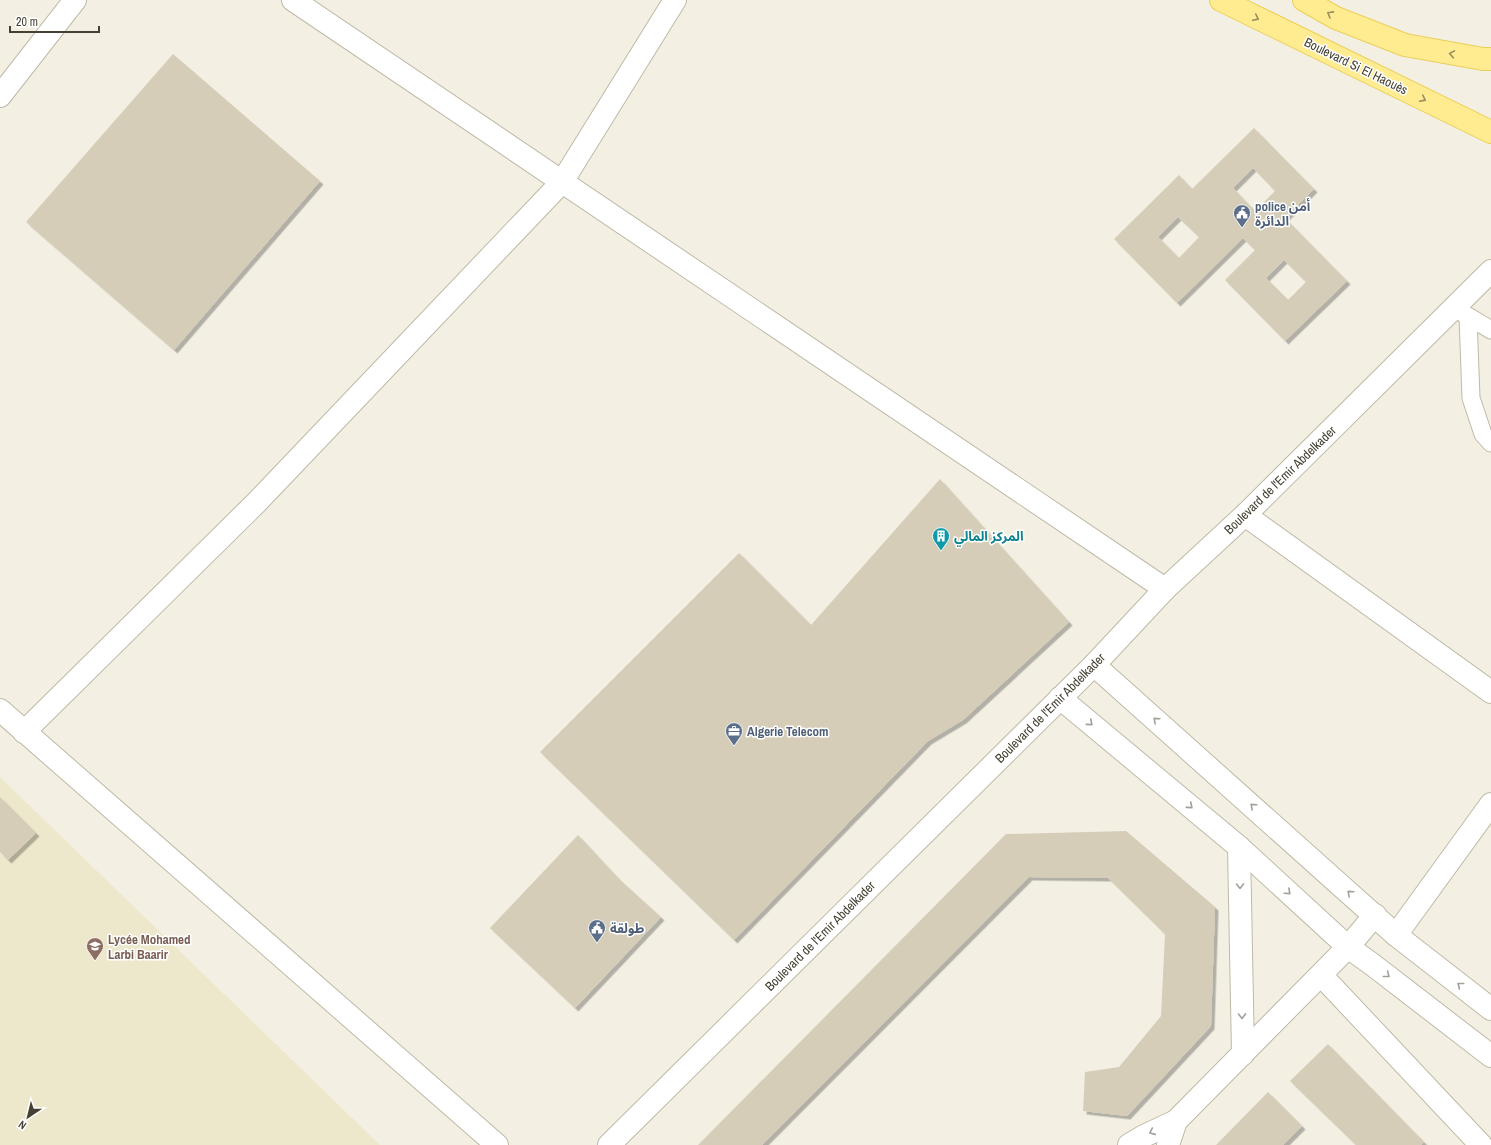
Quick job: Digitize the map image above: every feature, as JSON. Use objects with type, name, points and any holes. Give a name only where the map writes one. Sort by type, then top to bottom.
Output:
[{"type":"main road","name":"Boulevard Si El Haouès","points":[[1221,0],[1491,132]]},
{"type":"main road","points":[[1305,0],[1336,18],[1405,45],[1483,59],[1491,59]]},
{"type":"street","points":[[0,96],[75,0]]},
{"type":"street","points":[[293,0],[1165,589]]},
{"type":"street","points":[[24,732],[257,502],[562,182],[675,0]]},
{"type":"street","name":"Boulevard de l'Emir Abdelkader","points":[[609,1145],[1094,665],[1165,589],[1461,312],[1491,271]]},
{"type":"street","points":[[1245,515],[1491,692]]},
{"type":"street","points":[[1094,665],[1396,935],[1491,1009]]},
{"type":"street","points":[[1060,698],[1239,847],[1348,947],[1374,965],[1491,1056]]},
{"type":"street","points":[[0,710],[497,1145]]},
{"type":"street","points":[[1396,935],[1491,804]]},
{"type":"street","points":[[1239,847],[1243,1054]]},
{"type":"street","points":[[1129,1145],[1176,1121],[1321,975],[1348,947],[1375,915]]},
{"type":"street","points":[[1321,975],[1481,1145]]},
{"type":"street","points":[[1168,1145],[1176,1121]]},
{"type":"lane","points":[[1461,312],[1491,330]]},
{"type":"lane","points":[[1461,312],[1471,398],[1483,434],[1491,443]]},
{"type":"shaded area","name":"Lycée Mohamed Larbi Baarir","points":[[0,777],[380,1145],[0,1145]]},
{"type":"building","points":[[173,54],[320,181],[174,350],[26,222]]},
{"type":"building","name":"police أمن الدائرة","points":[[1254,128],[1314,189],[1285,218],[1347,281],[1285,341],[1225,280],[1255,250],[1243,238],[1177,303],[1114,239],[1179,175],[1192,189]],"holes":[[[1253,168],[1275,191],[1255,211],[1233,188]],[[1178,217],[1199,237],[1179,258],[1158,237]],[[1284,260],[1306,282],[1288,300],[1266,278]]]},
{"type":"building","name":"Algerie Telecom","points":[[940,479],[1069,622],[963,720],[928,741],[734,940],[540,752],[739,553],[811,625]]},
{"type":"building","points":[[0,797],[36,833],[8,860],[0,852]]},
{"type":"building","points":[[1126,831],[1215,907],[1211,1026],[1127,1116],[1083,1111],[1085,1072],[1119,1067],[1161,1016],[1165,934],[1108,878],[1029,877],[762,1145],[698,1145],[1006,834]]},
{"type":"building","points":[[578,835],[619,879],[661,917],[575,1008],[490,928]]},
{"type":"building","points":[[1328,1044],[1424,1142],[1421,1145],[1356,1145],[1290,1081]]},
{"type":"building","points":[[1268,1092],[1302,1126],[1283,1145],[1216,1145]]},
{"type":"place","name":"police أمن الدائرة","points":[[1242,228]]},
{"type":"place","name":"المركز المالي","points":[[941,551]]},
{"type":"place","name":"Algerie Telecom","points":[[734,746]]},
{"type":"place","name":"طولقة","points":[[597,943]]},
{"type":"place","name":"Lycée Mohamed Larbi Baarir","points":[[95,961]]}]
